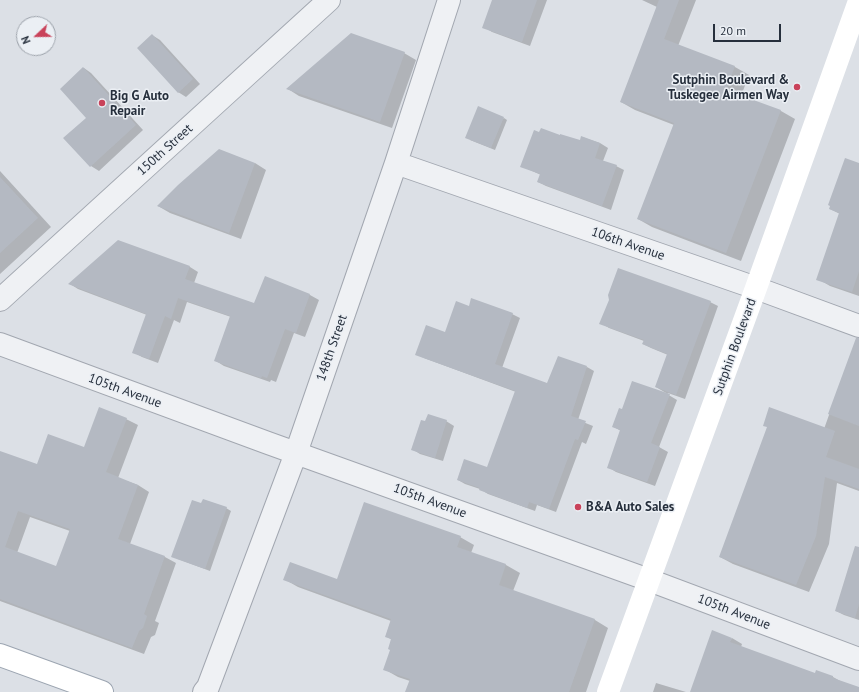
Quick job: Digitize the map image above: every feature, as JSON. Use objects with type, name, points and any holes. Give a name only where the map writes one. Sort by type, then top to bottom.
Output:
[{"type":"main road","name":"Sutphin Boulevard","points":[[608,692],[859,2]]},
{"type":"main road","points":[[0,655],[102,692]]},
{"type":"street","name":"150th Street","points":[[0,300],[330,0]]},
{"type":"street","name":"148th Street","points":[[204,692],[208,687],[296,453],[396,163],[449,0]]},
{"type":"street","points":[[853,0],[859,2]]},
{"type":"street","name":"106th Avenue","points":[[396,163],[756,288],[859,326]]},
{"type":"street","name":"105th Avenue","points":[[0,344],[296,453],[649,580],[859,659]]},
{"type":"building","points":[[492,0],[537,0],[522,42],[482,28]]},
{"type":"building","points":[[659,0],[679,0],[664,39],[735,66],[726,90],[781,110],[726,253],[637,219],[674,123],[620,102]]},
{"type":"building","points":[[351,33],[405,52],[380,122],[286,89]]},
{"type":"building","points":[[152,34],[193,79],[178,93],[137,48]]},
{"type":"building","points":[[83,67],[136,125],[90,167],[63,138],[86,118],[60,89]]},
{"type":"building","points":[[478,106],[504,117],[491,148],[465,138]]},
{"type":"building","points":[[541,128],[580,140],[581,136],[600,143],[595,158],[617,165],[602,206],[537,182],[540,174],[520,167],[534,130],[539,132]]},
{"type":"building","points":[[219,149],[255,163],[229,233],[157,206],[178,185]]},
{"type":"building","points":[[845,158],[859,163],[859,271],[852,292],[816,280],[839,213],[829,209],[830,206],[828,205]]},
{"type":"building","points":[[0,177],[38,218],[0,253]]},
{"type":"building","points":[[118,240],[190,266],[185,279],[254,303],[265,276],[310,294],[296,333],[285,329],[267,378],[262,376],[261,378],[214,361],[230,316],[178,298],[171,319],[165,316],[149,359],[132,353],[146,314],[68,284]]},
{"type":"building","points":[[618,268],[711,301],[676,395],[655,387],[667,354],[642,344],[644,340],[599,324],[609,300],[608,295]]},
{"type":"building","points":[[471,298],[513,313],[495,364],[547,383],[558,356],[587,366],[571,416],[586,421],[578,440],[575,439],[549,509],[529,502],[527,508],[457,480],[464,459],[487,467],[515,391],[415,355],[426,325],[445,332],[456,301],[469,306]]},
{"type":"building","points":[[856,338],[859,338],[859,426],[828,414]]},
{"type":"building","points":[[632,381],[670,394],[651,443],[660,447],[647,482],[607,468],[620,430],[612,427],[619,408],[622,409]]},
{"type":"building","points":[[99,407],[127,418],[106,472],[138,485],[118,539],[165,556],[144,614],[147,616],[143,628],[139,631],[132,648],[0,599],[0,451],[37,464],[48,434],[84,447]],"holes":[[[18,511],[70,529],[56,566],[5,547]]]},
{"type":"building","points":[[769,407],[835,431],[826,457],[859,469],[859,489],[825,477],[816,536],[796,585],[719,557],[767,427],[763,426]]},
{"type":"building","points":[[428,414],[447,420],[435,458],[411,450],[421,420],[425,421]]},
{"type":"building","points":[[203,499],[227,507],[205,569],[171,557],[192,500],[201,503]]},
{"type":"building","points":[[364,502],[461,536],[457,547],[506,564],[499,585],[595,619],[569,692],[405,692],[410,679],[383,670],[390,650],[388,649],[391,639],[385,637],[391,619],[283,580],[290,562],[337,579]]},
{"type":"building","points":[[855,546],[859,547],[859,604],[855,618],[835,611]]},
{"type":"building","points":[[712,630],[732,638],[730,642],[815,673],[816,670],[833,676],[833,678],[859,687],[859,692],[690,692]]},
{"type":"place","name":"Sutphin Boulevard & Tuskegee Airmen Way","points":[[797,87]]},
{"type":"place","name":"Big G Auto Repair","points":[[102,103]]},
{"type":"place","name":"B&A Auto Sales","points":[[578,507]]}]
